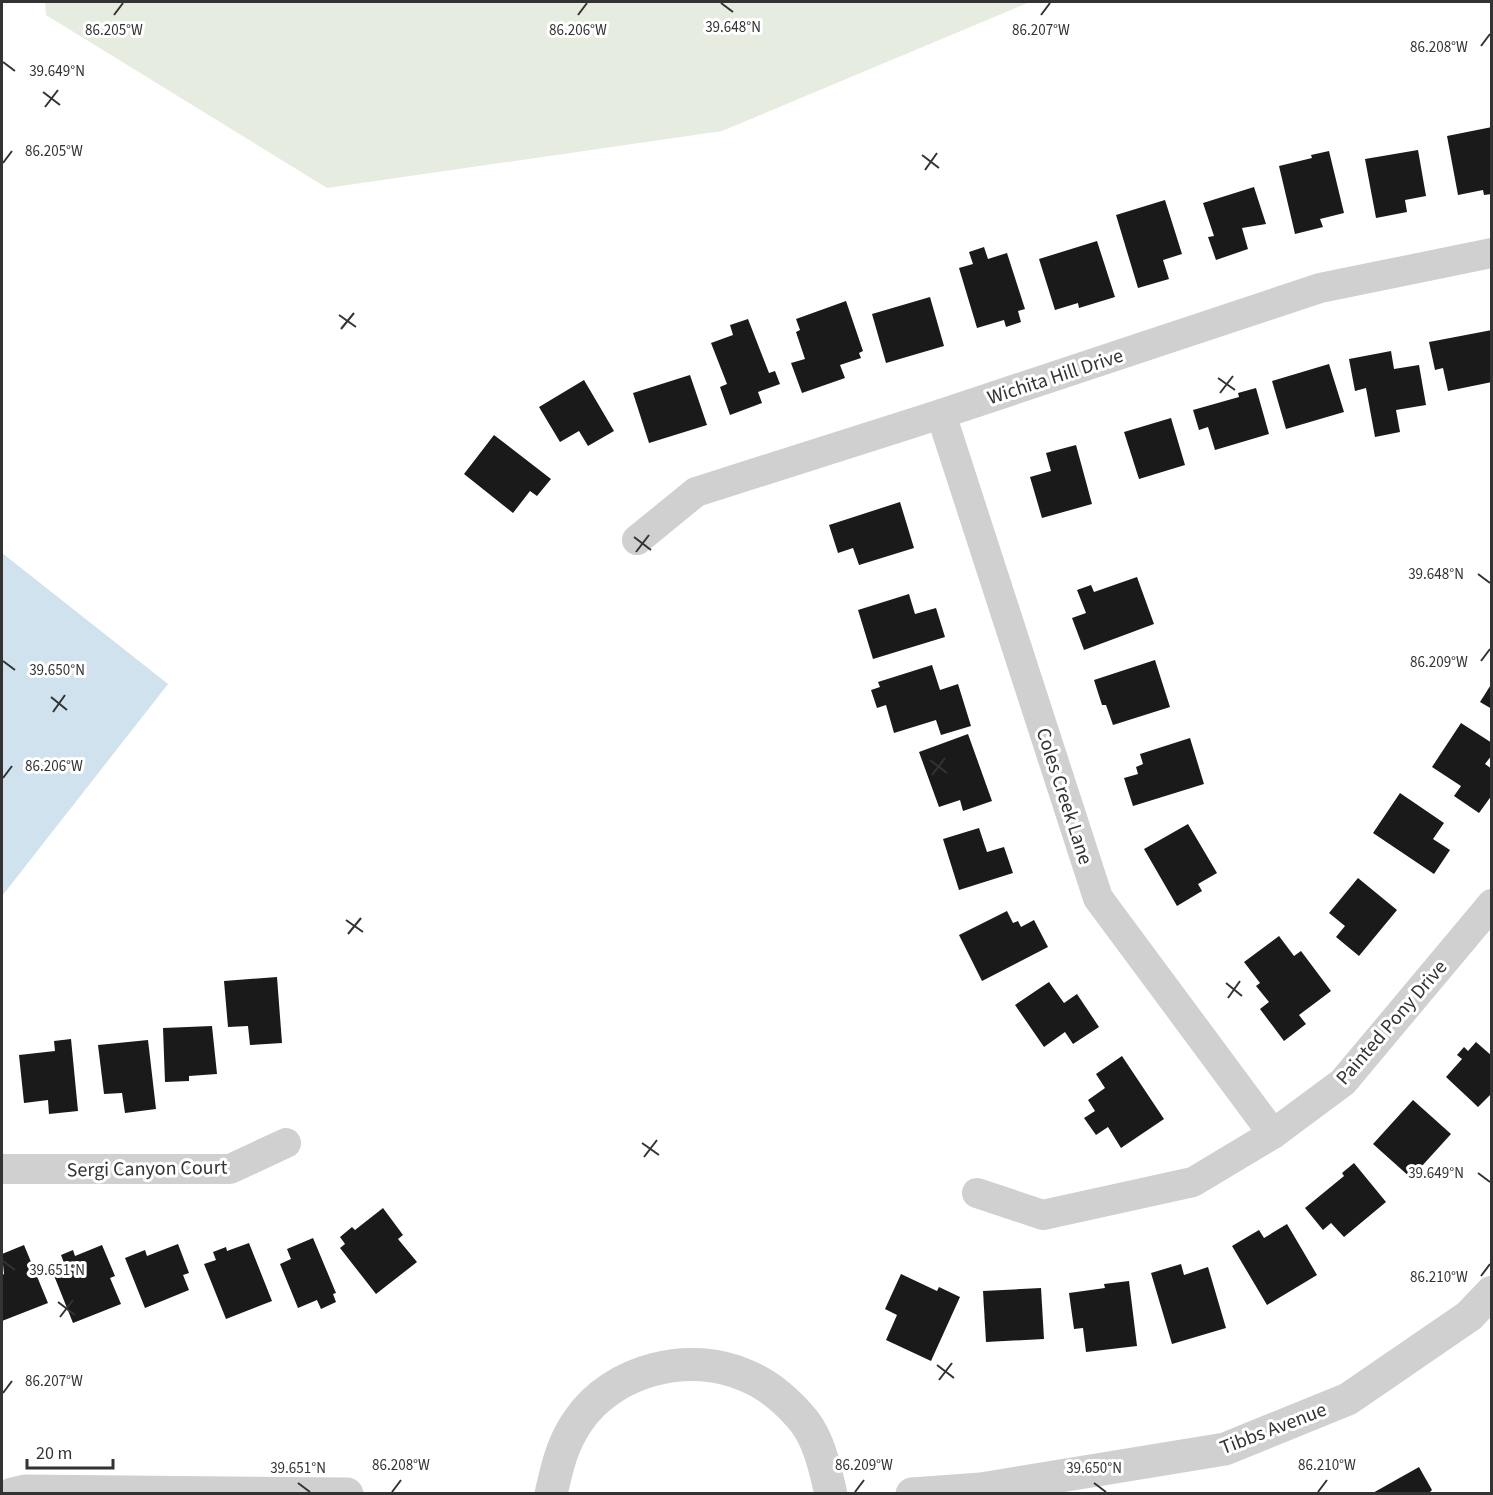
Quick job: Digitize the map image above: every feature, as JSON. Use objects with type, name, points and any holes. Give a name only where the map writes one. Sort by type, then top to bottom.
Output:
[{"type":"street","name":"Wichita Hill Drive","points":[[637,540],[696,492],[941,414],[1320,288],[1491,253]]},
{"type":"street","name":"Coles Creek Lane","points":[[941,414],[1098,898],[1273,1134]]},
{"type":"street","name":"Painted Pony Drive","points":[[977,1193],[1042,1215],[1193,1182],[1273,1134],[1342,1082],[1491,904]]},
{"type":"street","name":"Sergi Canyon Court","points":[[2,1169],[230,1169],[286,1143]]},
{"type":"street","name":"Tibbs Avenue","points":[[912,1494],[981,1489],[1225,1449],[1348,1399],[1469,1316],[1491,1292]]},
{"type":"street","points":[[551,1494],[559,1455],[601,1384],[675,1365],[711,1366],[746,1375],[778,1394],[805,1422],[823,1457],[831,1494]]},
{"type":"street","points":[[12,1494],[25,1491],[347,1494]]},
{"type":"shaded area","points":[[45,2],[1030,2],[722,131],[327,188],[46,15]]},
{"type":"water","points":[[2,553],[168,684],[2,896]]},
{"type":"building","points":[[1492,127],[1492,194],[1484,195],[1483,190],[1458,195],[1447,136]]},
{"type":"building","points":[[1418,150],[1426,196],[1405,200],[1407,212],[1376,218],[1365,159]]},
{"type":"building","points":[[1329,151],[1344,213],[1320,219],[1323,227],[1295,234],[1279,166],[1312,158],[1311,155]]},
{"type":"building","points":[[1254,187],[1266,224],[1242,228],[1248,249],[1216,260],[1208,237],[1214,236],[1203,203]]},
{"type":"building","points":[[1165,200],[1182,254],[1163,260],[1169,279],[1138,288],[1116,215]]},
{"type":"building","points":[[1097,241],[1115,297],[1079,308],[1078,303],[1055,310],[1039,259]]},
{"type":"building","points":[[984,247],[988,259],[1007,253],[1025,309],[1018,311],[1021,322],[1006,327],[1004,320],[977,328],[959,268],[973,264],[969,252]]},
{"type":"building","points":[[930,297],[944,346],[886,363],[872,314]]},
{"type":"building","points":[[846,301],[863,351],[859,353],[861,358],[840,365],[845,378],[802,393],[791,363],[805,359],[796,332],[800,330],[796,319]]},
{"type":"building","points":[[748,319],[769,373],[775,371],[780,384],[758,392],[762,403],[730,415],[720,387],[727,384],[711,343],[733,335],[730,325]]},
{"type":"building","points":[[1492,330],[1492,382],[1448,391],[1443,368],[1435,370],[1429,342]]},
{"type":"building","points":[[1391,351],[1394,369],[1419,365],[1426,405],[1396,410],[1400,432],[1375,437],[1366,388],[1355,391],[1349,359]]},
{"type":"building","points":[[1329,364],[1344,412],[1286,429],[1272,381]]},
{"type":"building","points":[[690,375],[707,425],[649,443],[633,393]]},
{"type":"building","points":[[584,380],[614,431],[588,446],[579,431],[560,442],[539,407]]},
{"type":"building","points":[[1256,388],[1269,434],[1215,450],[1208,427],[1199,430],[1193,410],[1239,397],[1238,393]]},
{"type":"building","points":[[1171,418],[1185,465],[1139,479],[1124,432]]},
{"type":"building","points":[[494,435],[551,479],[537,496],[530,491],[513,513],[464,474]]},
{"type":"building","points":[[1076,445],[1092,504],[1042,518],[1030,477],[1051,471],[1046,453]]},
{"type":"building","points":[[900,502],[914,548],[859,565],[853,548],[838,553],[829,525]]},
{"type":"building","points":[[1137,577],[1154,624],[1084,650],[1072,618],[1086,613],[1077,590],[1091,585],[1094,592]]},
{"type":"building","points":[[909,594],[915,614],[936,608],[945,637],[873,659],[858,610]]},
{"type":"building","points":[[1155,660],[1170,707],[1113,725],[1106,705],[1102,705],[1094,680]]},
{"type":"building","points":[[932,665],[940,690],[958,684],[971,726],[941,735],[936,720],[894,733],[886,705],[877,708],[871,690],[880,687],[878,682]]},
{"type":"building","points":[[1492,683],[1492,709],[1480,702]]},
{"type":"building","points":[[1461,723],[1492,743],[1492,755],[1485,764],[1492,769],[1492,795],[1479,813],[1454,796],[1461,786],[1432,767]]},
{"type":"building","points":[[968,734],[992,801],[963,811],[960,800],[939,807],[919,752]]},
{"type":"building","points":[[1190,738],[1204,784],[1133,806],[1124,778],[1138,774],[1136,767],[1143,764],[1140,754]]},
{"type":"building","points":[[1400,793],[1444,823],[1433,839],[1450,850],[1434,874],[1373,833]]},
{"type":"building","points":[[1188,824],[1217,873],[1198,884],[1202,891],[1177,906],[1144,849]]},
{"type":"building","points":[[979,828],[987,852],[1004,847],[1013,873],[959,890],[943,839]]},
{"type":"building","points":[[1358,878],[1397,910],[1359,956],[1336,937],[1345,926],[1329,913]]},
{"type":"building","points":[[1007,911],[1013,923],[1018,921],[1021,927],[1034,920],[1048,947],[982,981],[959,935]]},
{"type":"building","points":[[1279,936],[1294,956],[1301,951],[1331,991],[1299,1015],[1306,1024],[1284,1041],[1260,1009],[1269,1002],[1256,986],[1260,983],[1244,962]]},
{"type":"building","points":[[277,977],[282,1043],[250,1045],[248,1026],[228,1027],[224,981]]},
{"type":"building","points":[[1049,982],[1064,1003],[1077,994],[1099,1027],[1073,1044],[1065,1032],[1044,1047],[1015,1005]]},
{"type":"building","points":[[212,1026],[217,1074],[189,1076],[189,1081],[165,1082],[163,1028]]},
{"type":"building","points":[[71,1039],[78,1111],[49,1114],[48,1100],[24,1103],[19,1055],[55,1051],[54,1041]]},
{"type":"building","points":[[148,1040],[156,1109],[125,1113],[122,1093],[104,1094],[98,1045]]},
{"type":"building","points":[[1476,1042],[1492,1056],[1492,1093],[1478,1107],[1446,1077],[1462,1059],[1457,1055],[1464,1047],[1468,1051]]},
{"type":"building","points":[[1122,1056],[1164,1119],[1121,1148],[1108,1127],[1096,1135],[1084,1118],[1095,1111],[1088,1100],[1105,1088],[1096,1074]]},
{"type":"building","points":[[1413,1100],[1451,1134],[1411,1178],[1373,1144]]},
{"type":"building","points":[[1354,1163],[1386,1202],[1344,1237],[1331,1223],[1323,1230],[1305,1208],[1344,1176],[1342,1173]]},
{"type":"building","points":[[383,1208],[403,1235],[398,1239],[417,1262],[376,1294],[340,1248],[345,1244],[340,1237],[352,1227],[355,1230]]},
{"type":"building","points":[[1287,1224],[1317,1275],[1267,1305],[1232,1246],[1259,1230],[1264,1238]]},
{"type":"building","points":[[313,1238],[336,1293],[333,1294],[336,1302],[321,1309],[317,1300],[298,1308],[280,1264],[291,1259],[287,1249]]},
{"type":"building","points":[[249,1243],[272,1301],[226,1319],[204,1264],[216,1260],[213,1252],[226,1247],[227,1251]]},
{"type":"building","points":[[178,1244],[189,1273],[183,1275],[189,1290],[145,1308],[125,1258],[145,1250],[147,1256]]},
{"type":"building","points":[[24,1245],[48,1303],[2,1321],[2,1275],[4,1274],[2,1254]]},
{"type":"building","points":[[102,1245],[115,1276],[110,1278],[121,1304],[73,1323],[51,1268],[64,1263],[61,1255],[73,1250],[75,1256]]},
{"type":"building","points":[[1181,1264],[1184,1275],[1208,1267],[1226,1328],[1172,1344],[1151,1273]]},
{"type":"building","points":[[901,1274],[937,1291],[939,1287],[960,1297],[931,1361],[886,1340],[897,1315],[885,1309]]},
{"type":"building","points":[[1129,1281],[1137,1346],[1086,1352],[1083,1328],[1074,1329],[1069,1293],[1105,1288],[1104,1284]]},
{"type":"building","points":[[1041,1288],[1044,1339],[986,1342],[983,1291]]},
{"type":"building","points":[[1419,1467],[1432,1490],[1428,1494],[1371,1494]]}]
